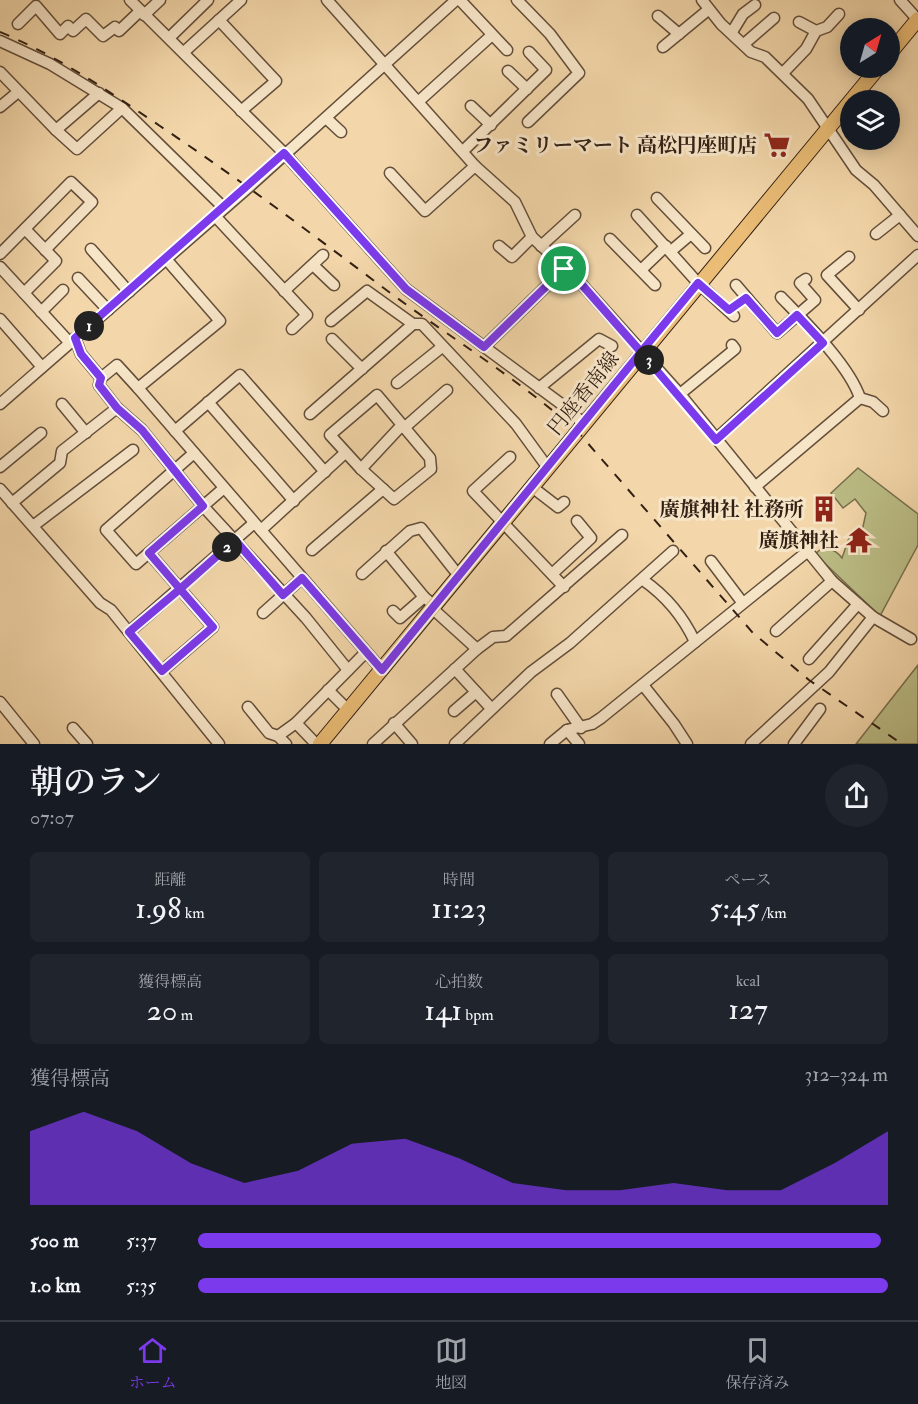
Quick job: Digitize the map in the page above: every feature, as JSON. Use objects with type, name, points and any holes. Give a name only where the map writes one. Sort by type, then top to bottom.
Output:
[{"type":"main road","points":[[900,41],[918,19]]},
{"type":"main road","name":"円座香南線","points":[[318,744],[382,670],[431,604],[459,576],[641,352],[870,78]]},
{"type":"street","points":[[130,0],[284,153],[406,289],[584,424]]},
{"type":"street","points":[[18,24],[36,6],[60,34],[68,26],[74,31],[86,19],[104,36],[115,27],[120,31],[160,0]]},
{"type":"street","points":[[169,38],[208,0]]},
{"type":"street","points":[[184,52],[241,0]]},
{"type":"street","points":[[327,0],[464,150],[475,166],[515,202],[532,237],[576,278],[680,394],[832,581],[873,617],[911,639]]},
{"type":"street","points":[[0,404],[386,65],[456,0]]},
{"type":"street","points":[[460,0],[507,50]]},
{"type":"street","points":[[517,0],[550,34],[579,74],[528,122]]},
{"type":"street","points":[[900,0],[918,19]]},
{"type":"street","points":[[663,47],[679,34],[705,5],[757,56],[765,57],[783,73],[829,127],[855,170],[874,185],[918,236]]},
{"type":"street","points":[[732,32],[743,14],[755,5]]},
{"type":"street","points":[[783,73],[806,49],[816,31],[827,27],[839,14]]},
{"type":"street","points":[[658,16],[679,34]]},
{"type":"street","points":[[744,44],[774,18]]},
{"type":"street","points":[[219,20],[276,81],[242,111]]},
{"type":"street","points":[[799,22],[816,31]]},
{"type":"street","points":[[419,101],[492,35]]},
{"type":"street","points":[[0,41],[50,64],[123,108],[224,208]]},
{"type":"street","points":[[464,150],[546,70],[529,52]]},
{"type":"street","points":[[508,71],[527,89]]},
{"type":"street","points":[[0,72],[77,149],[123,108]]},
{"type":"street","points":[[0,106],[18,92]]},
{"type":"street","points":[[56,130],[99,93]]},
{"type":"street","points":[[471,106],[490,125]]},
{"type":"street","points":[[326,118],[341,132]]},
{"type":"street","points":[[390,172],[425,210],[475,166]]},
{"type":"street","points":[[0,254],[71,182],[92,202],[45,250]]},
{"type":"street","points":[[657,198],[705,248]]},
{"type":"street","points":[[541,246],[575,215]]},
{"type":"street","points":[[637,215],[698,283],[732,313],[746,298]]},
{"type":"street","points":[[876,234],[900,215]]},
{"type":"street","points":[[215,216],[307,315],[292,329]]},
{"type":"street","points":[[24,293],[56,261],[25,230]]},
{"type":"street","points":[[640,270],[691,234]]},
{"type":"street","points":[[499,246],[512,257],[532,237]]},
{"type":"street","points":[[610,239],[655,285]]},
{"type":"street","points":[[91,249],[129,292]]},
{"type":"street","points":[[284,291],[323,255]]},
{"type":"street","points":[[716,440],[918,255]]},
{"type":"street","points":[[849,257],[827,275],[859,310]]},
{"type":"street","points":[[138,388],[220,321],[166,259]]},
{"type":"street","points":[[313,264],[334,285]]},
{"type":"street","points":[[0,267],[41,312],[73,341],[101,378]]},
{"type":"street","points":[[484,347],[564,269]]},
{"type":"street","points":[[78,278],[108,310]]},
{"type":"street","points":[[736,285],[777,333],[814,300],[800,283],[806,279]]},
{"type":"street","points":[[41,312],[63,290]]},
{"type":"street","points":[[331,321],[367,291],[413,324],[422,324],[439,340],[441,347],[516,424],[548,468]]},
{"type":"street","points":[[781,297],[823,343],[860,398],[873,402],[883,411]]},
{"type":"street","points":[[0,319],[42,367]]},
{"type":"street","points":[[310,414],[413,324]]},
{"type":"street","points":[[332,339],[362,369]]},
{"type":"street","points":[[539,388],[599,339],[612,346]]},
{"type":"street","points":[[680,394],[735,349],[732,345]]},
{"type":"street","points":[[397,383],[441,347]]},
{"type":"street","points":[[348,670],[313,626],[203,506],[142,430],[117,408],[99,385],[101,378],[117,366],[382,670]]},
{"type":"street","points":[[175,431],[240,375],[325,472]]},
{"type":"street","points":[[361,469],[403,426],[447,390]]},
{"type":"street","points":[[377,395],[403,426],[430,458],[431,469],[394,499],[345,453],[330,435],[377,395]]},
{"type":"street","points":[[755,487],[860,398]]},
{"type":"street","points":[[208,402],[294,501]]},
{"type":"street","points":[[62,404],[86,433]]},
{"type":"street","points":[[12,503],[60,463],[62,451],[117,408]]},
{"type":"street","points":[[0,467],[41,433]]},
{"type":"street","points":[[33,526],[133,450]]},
{"type":"street","points":[[194,453],[106,530],[136,564],[224,488]]},
{"type":"street","points":[[129,632],[235,540],[294,501],[345,453]]},
{"type":"street","points":[[510,457],[473,491],[504,521],[564,587]]},
{"type":"street","points":[[532,487],[558,507],[564,502]]},
{"type":"street","points":[[0,489],[129,632],[162,671],[172,690],[219,744]]},
{"type":"street","points":[[312,550],[383,489]]},
{"type":"street","points":[[552,574],[591,538],[577,521]]},
{"type":"street","points":[[362,574],[410,531],[421,528],[459,576]]},
{"type":"street","points":[[373,744],[477,649],[493,637],[506,636],[622,535]]},
{"type":"street","points":[[455,744],[531,672],[570,643],[673,551]]},
{"type":"street","points":[[550,744],[567,730],[581,728],[601,718],[808,551]]},
{"type":"street","points":[[386,552],[431,604],[477,649]]},
{"type":"street","points":[[149,553],[213,627],[162,671]]},
{"type":"street","points":[[711,561],[742,603]]},
{"type":"street","points":[[263,613],[302,578]]},
{"type":"street","points":[[643,580],[658,590],[672,605],[687,625],[695,642]]},
{"type":"street","points":[[776,631],[832,581]]},
{"type":"street","points":[[393,611],[400,618],[431,604]]},
{"type":"street","points":[[809,659],[858,604]]},
{"type":"street","points":[[751,744],[829,672],[873,617]]},
{"type":"street","points":[[248,707],[269,733],[282,740],[366,652]]},
{"type":"street","points":[[455,669],[489,706]]},
{"type":"street","points":[[643,685],[687,744]]},
{"type":"street","points":[[328,690],[348,710]]},
{"type":"street","points":[[454,711],[476,692]]},
{"type":"street","points":[[557,694],[581,728]]},
{"type":"street","points":[[0,702],[34,744]]},
{"type":"street","points":[[794,744],[820,709]]},
{"type":"street","points":[[297,723],[318,744]]},
{"type":"street","points":[[394,723],[412,744]]},
{"type":"street","points":[[73,728],[87,744]]},
{"type":"street","points":[[567,730],[579,744]]},
{"type":"green space","name":"廣旗神社","points":[[858,468],[918,514],[918,545],[880,616],[815,554],[821,549],[828,549],[842,558],[849,538],[862,531],[866,513],[855,499],[843,508],[831,493]]},
{"type":"green space","points":[[918,665],[918,744],[856,744]]},
{"type":"railway","points":[[0,32],[82,75],[188,145],[272,204],[554,412],[578,432],[753,633],[809,680],[902,744]]},
{"type":"place","name":"ファミリーマート 高松円座町店","points":[[777,145]]},
{"type":"place","name":"廣旗神社 社務所","points":[[824,509]]},
{"type":"place","name":"廣旗神社","points":[[859,540]]},
{"type":"route","points":[[564,269],[536,299],[484,347],[406,289],[284,153],[250,186],[75,338],[81,354],[101,378],[99,385],[117,408],[142,430],[203,506],[149,553],[180,589],[129,632],[162,671],[213,627],[180,589],[235,540],[283,595],[302,578],[382,670],[641,352],[680,394],[716,440],[823,343],[797,315],[777,333],[746,298],[729,310],[717,302],[698,283],[641,352],[576,278],[564,269]]}]
